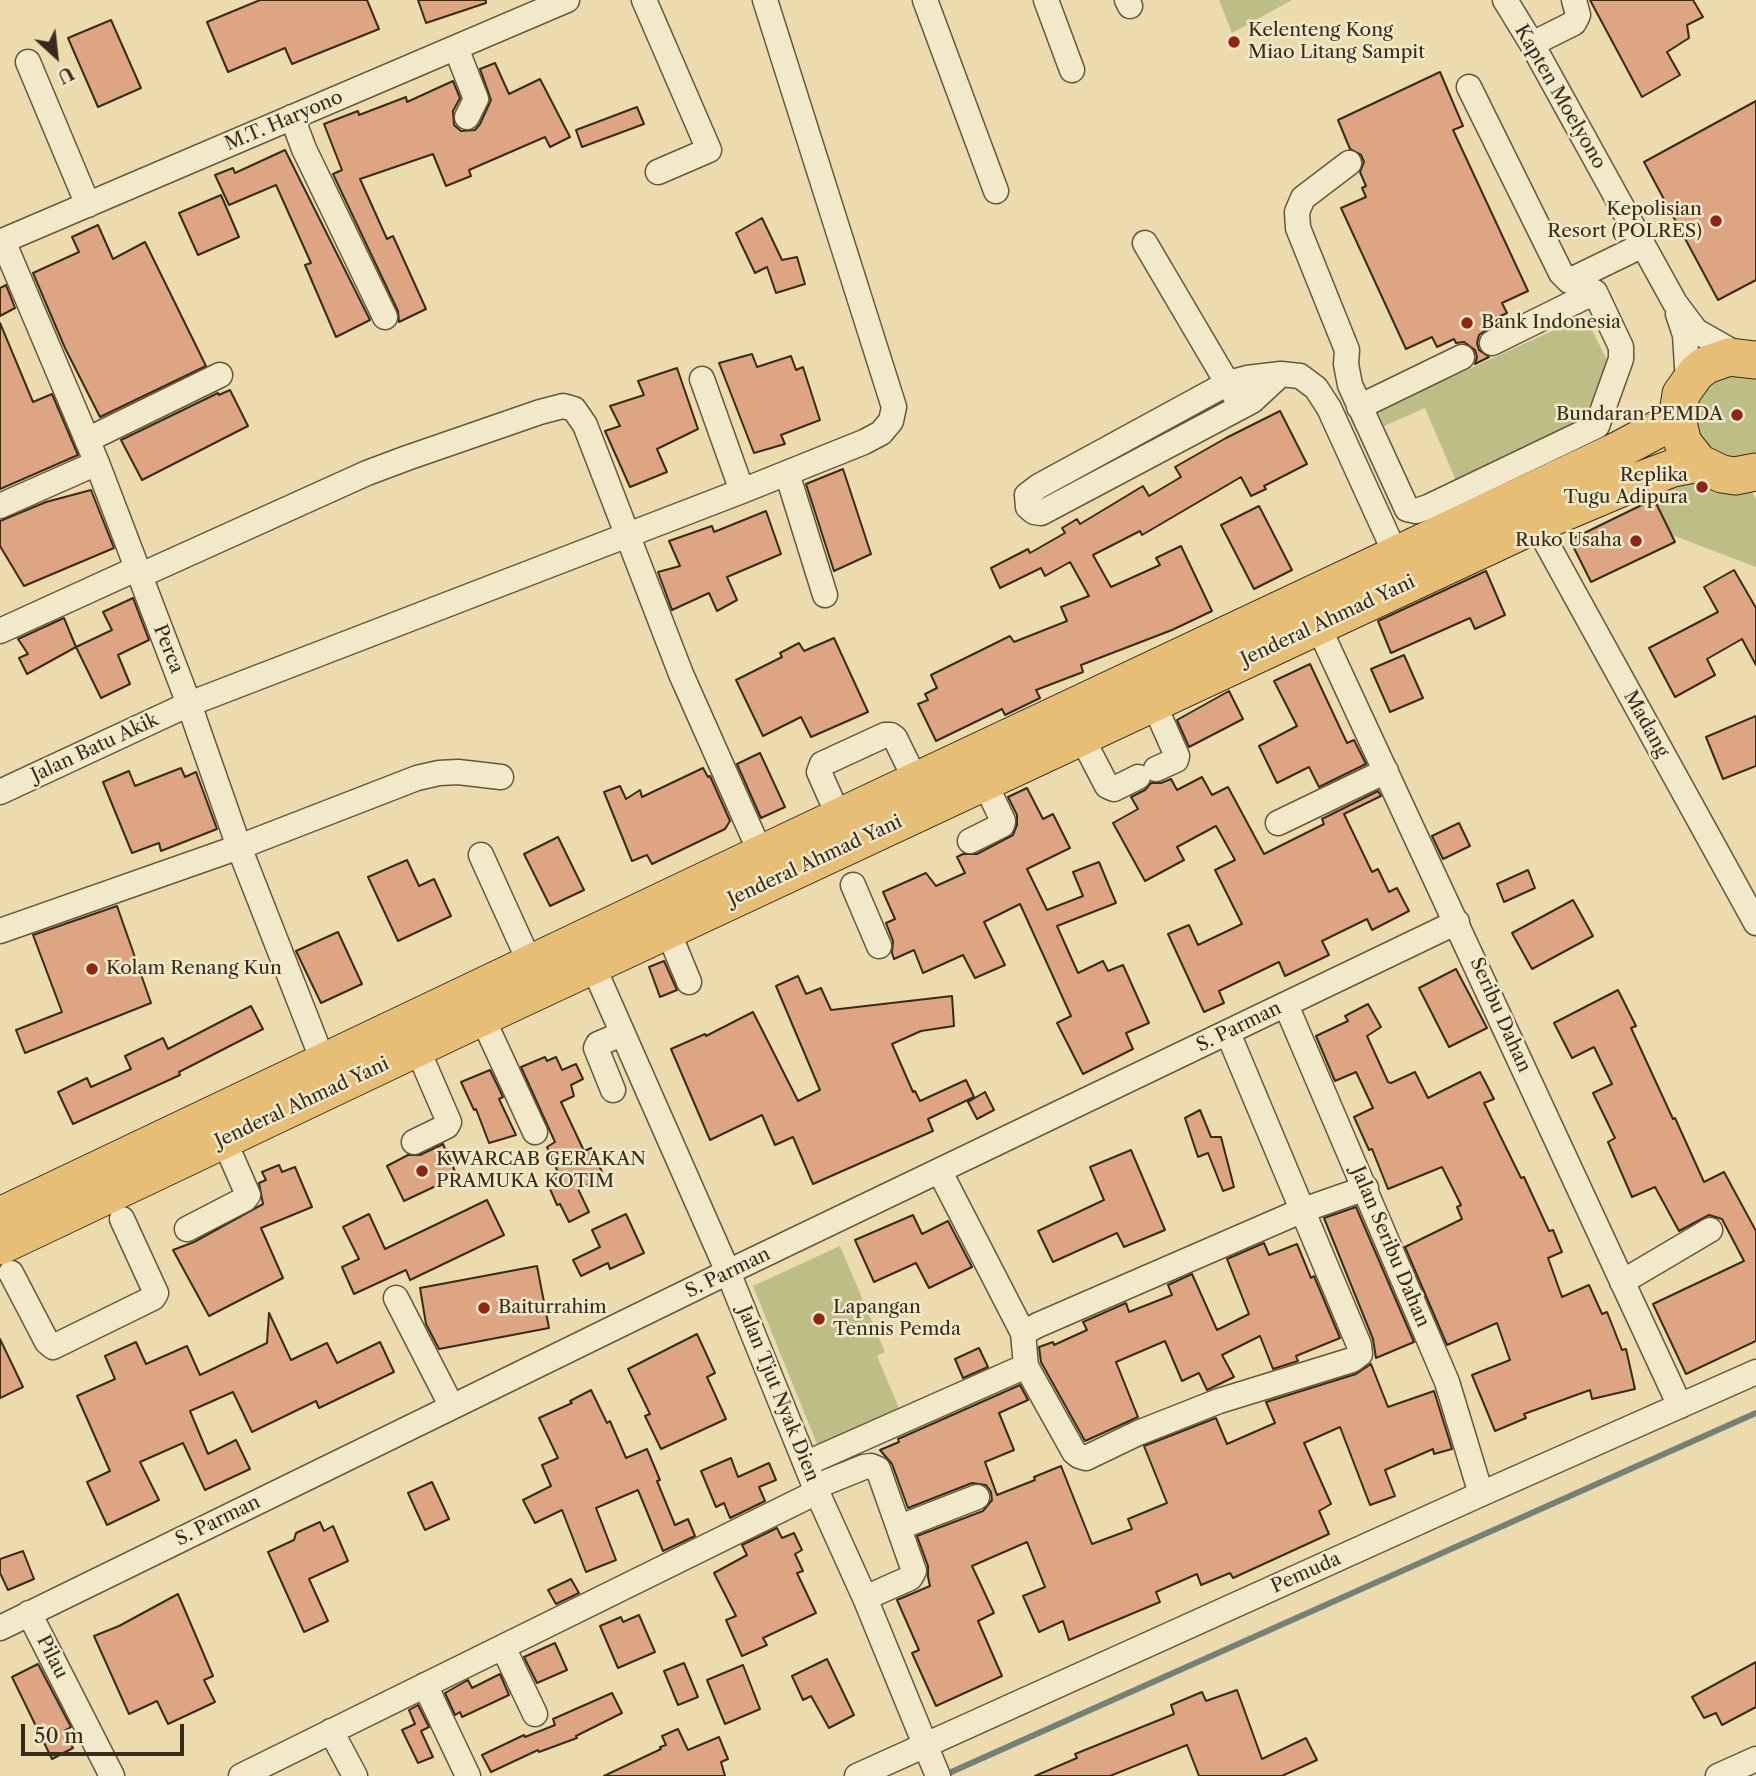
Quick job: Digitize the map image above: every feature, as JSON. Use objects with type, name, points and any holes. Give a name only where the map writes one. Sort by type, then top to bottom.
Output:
[{"type":"highway","points":[[1749,358],[1717,360],[1696,373],[1681,394],[1677,419],[1683,443],[1699,463],[1722,474],[1735,476],[1756,472]]},
{"type":"highway","points":[[1625,467],[1677,419]]},
{"type":"highway","points":[[1625,467],[1673,468],[1699,463]]},
{"type":"highway","name":"Jenderal Ahmad Yani","points":[[5,1258],[109,1199],[224,1140],[1153,702],[1311,612],[1410,537],[1625,467]]},
{"type":"highway","name":"Jenderal Ahmad Yani","points":[[0,1216],[109,1199],[323,1061],[761,854],[841,850],[916,781],[1311,612],[1536,524],[1625,467]]},
{"type":"street","points":[[643,0],[709,150],[658,172]]},
{"type":"street","name":"Jalan Batu Akik","points":[[0,792],[189,704],[742,491],[881,433],[891,421],[894,407],[765,0]]},
{"type":"street","points":[[925,0],[996,191]]},
{"type":"street","points":[[1046,0],[1072,69]]},
{"type":"street","name":"Kapten Moelyono","points":[[1505,0],[1675,303]]},
{"type":"street","points":[[1532,44],[1574,23],[1578,15],[1574,0]]},
{"type":"street","name":"M.T. Haryono","points":[[2,242],[456,48],[557,2]]},
{"type":"street","points":[[456,48],[477,99],[467,117]]},
{"type":"street","points":[[28,62],[88,205]]},
{"type":"street","points":[[1410,537],[1597,426],[1622,353],[1595,292],[1569,281],[1561,273],[1469,87]]},
{"type":"street","points":[[292,117],[304,149],[385,317]]},
{"type":"street","points":[[1349,163],[1303,198],[1297,212],[1298,228],[1347,350],[1346,364],[1350,385],[1407,509],[1410,537]]},
{"type":"street","name":"Perca","points":[[2,242],[97,463],[189,704],[239,847],[323,1061]]},
{"type":"street","points":[[1145,243],[1241,407]]},
{"type":"street","points":[[1569,281],[1643,245]]},
{"type":"street","points":[[1492,344],[1595,292]]},
{"type":"street","points":[[1675,303],[1696,331],[1749,358]]},
{"type":"street","points":[[1675,303],[1685,335],[1688,382]]},
{"type":"street","points":[[1359,407],[1462,357]]},
{"type":"street","points":[[1281,374],[1252,401],[1041,513],[1028,507],[1027,495],[1039,486],[1228,383],[1281,374],[1300,376],[1316,388],[1410,537]]},
{"type":"street","points":[[87,440],[220,375]]},
{"type":"street","points":[[702,379],[742,491]]},
{"type":"street","points":[[0,631],[367,473],[526,416],[563,406],[574,409],[585,425],[681,674],[761,854]]},
{"type":"street","points":[[0,506],[97,463]]},
{"type":"street","points":[[787,472],[825,595]]},
{"type":"street","name":"Madang","points":[[1536,524],[1756,923]]},
{"type":"street","name":"Seribu Dahan","points":[[1311,612],[1680,1406]]},
{"type":"street","points":[[1081,736],[1107,786],[1114,789],[1176,760],[1177,756],[1153,702]]},
{"type":"street","points":[[879,946],[841,850],[819,772],[822,764],[885,734],[895,738],[916,781]]},
{"type":"street","points":[[1278,823],[1386,771]]},
{"type":"street","points":[[0,930],[239,847],[417,778],[458,772],[500,777]]},
{"type":"street","points":[[970,841],[1002,825],[1003,821],[984,781]]},
{"type":"street","points":[[481,855],[530,963]]},
{"type":"street","name":"S. Parman","points":[[0,1628],[728,1272],[1457,922]]},
{"type":"street","points":[[668,931],[689,982]]},
{"type":"street","name":"Jalan Tjut Nyak Dien","points":[[593,966],[728,1272],[938,1776]]},
{"type":"street","name":"Jalan Seribu Dahan","points":[[1286,1005],[1447,1382],[1481,1494]]},
{"type":"street","points":[[482,1017],[536,1132]]},
{"type":"street","points":[[940,1172],[1023,1333],[1026,1366],[1079,1457],[1086,1458],[1138,1433],[1219,1401],[1352,1360],[1360,1354],[1359,1345],[1228,1033]]},
{"type":"street","points":[[613,1090],[596,1048],[622,1034]]},
{"type":"street","points":[[414,1142],[447,1126],[449,1122],[417,1048]]},
{"type":"street","points":[[187,1229],[248,1195],[224,1140]]},
{"type":"street","points":[[1023,1333],[1303,1210],[1366,1188]]},
{"type":"street","points":[[5,1258],[49,1346],[66,1341],[153,1298],[156,1293],[109,1199]]},
{"type":"street","points":[[1622,1282],[1710,1230]]},
{"type":"street","points":[[396,1298],[452,1407]]},
{"type":"street","points":[[807,1464],[1026,1366]]},
{"type":"street","name":"Pemuda","points":[[857,1776],[1756,1372]]},
{"type":"street","points":[[247,1775],[817,1489],[871,1466],[878,1469],[914,1571],[909,1578],[865,1598]]},
{"type":"street","points":[[900,1527],[977,1497]]},
{"type":"street","name":"Pilau","points":[[29,1614],[112,1776]]},
{"type":"street","points":[[503,1647],[535,1714]]},
{"type":"street","points":[[425,1685],[468,1776]]},
{"type":"street","points":[[331,1731],[355,1776]]},
{"type":"street","points":[[1718,1776],[1756,1759]]},
{"type":"green space","points":[[1219,0],[1292,0],[1232,33]]},
{"type":"green space","points":[[1585,316],[1609,364],[1587,422],[1457,483],[1425,408],[1384,426],[1377,411]]},
{"type":"green space","points":[[1756,368],[1756,462],[1707,460],[1685,398],[1694,382]]},
{"type":"green space","points":[[1697,469],[1744,480],[1756,499],[1756,567],[1672,535],[1635,488]]},
{"type":"green space","name":"Lapangan Tennis Pemda","points":[[840,1246],[885,1352],[877,1356],[901,1413],[819,1449],[753,1286]]},
{"type":"building","points":[[260,0],[367,0],[379,29],[292,64],[285,48],[228,72],[207,22]]},
{"type":"building","points":[[418,0],[486,0],[486,3],[426,23]]},
{"type":"building","points":[[1590,0],[1693,0],[1703,17],[1687,25],[1689,38],[1667,52],[1680,75],[1642,97]]},
{"type":"building","points":[[111,20],[141,88],[98,107],[68,38]]},
{"type":"building","points":[[495,63],[509,94],[540,79],[570,137],[550,147],[545,137],[469,170],[471,176],[446,186],[433,154],[360,179],[387,239],[393,236],[426,309],[399,322],[398,311],[333,174],[342,170],[324,124],[358,111],[359,115],[406,97],[407,102],[453,81],[460,98],[453,111],[454,125],[461,131],[475,130],[491,100],[480,69]]},
{"type":"building","points":[[1440,72],[1463,126],[1453,130],[1528,291],[1502,303],[1507,313],[1483,324],[1486,330],[1479,335],[1477,343],[1479,350],[1489,357],[1475,364],[1475,350],[1464,342],[1456,343],[1454,339],[1437,347],[1432,337],[1406,349],[1341,208],[1366,197],[1362,188],[1366,186],[1360,172],[1364,162],[1361,155],[1350,149],[1338,120]]},
{"type":"building","name":"Kepolisian Resort (POLRES)","points":[[1756,101],[1756,280],[1718,300],[1644,162]]},
{"type":"building","points":[[637,107],[644,124],[582,147],[576,130]]},
{"type":"building","points":[[285,150],[370,320],[336,337],[305,265],[311,263],[276,185],[229,205],[215,175],[233,168],[235,173]]},
{"type":"building","points":[[221,195],[239,237],[198,255],[179,213]]},
{"type":"building","points":[[762,218],[782,260],[797,257],[805,284],[776,293],[767,267],[755,273],[736,233]]},
{"type":"building","points":[[98,225],[113,259],[145,242],[206,366],[100,417],[65,348],[33,273],[79,252],[72,237]]},
{"type":"building","points":[[6,285],[15,308],[0,316],[0,288]]},
{"type":"building","points":[[0,323],[33,402],[52,394],[78,455],[0,489]]},
{"type":"building","points":[[752,354],[757,367],[791,356],[796,370],[803,367],[820,420],[781,435],[785,444],[754,453],[719,363]]},
{"type":"building","points":[[677,368],[698,429],[657,449],[667,472],[630,487],[605,431],[620,426],[610,406],[644,395],[638,381]]},
{"type":"building","points":[[230,390],[248,426],[142,480],[121,440],[218,393],[219,395]]},
{"type":"building","points":[[1280,411],[1307,464],[1264,486],[1266,489],[1251,496],[1241,477],[1142,535],[1140,531],[1093,555],[1111,587],[1160,565],[1156,558],[1181,546],[1212,611],[1172,630],[1081,665],[1083,672],[1036,690],[1040,698],[1005,715],[1002,709],[936,741],[918,704],[928,700],[925,694],[937,688],[931,675],[1010,636],[1014,642],[1067,621],[1061,607],[1089,596],[1070,562],[1045,576],[1041,568],[1000,588],[991,568],[1028,549],[1030,553],[1065,533],[1062,528],[1077,519],[1080,524],[1143,486],[1149,496],[1181,477],[1175,467]]},
{"type":"building","points":[[843,469],[871,554],[834,571],[806,484]]},
{"type":"building","points":[[91,490],[114,548],[24,586],[0,546],[0,521],[46,502]]},
{"type":"building","points":[[1654,499],[1675,542],[1591,582],[1570,540]]},
{"type":"building","points":[[1259,506],[1292,570],[1254,589],[1221,525]]},
{"type":"building","points":[[766,511],[781,554],[727,577],[737,600],[717,611],[709,593],[672,610],[658,572],[680,566],[669,541],[712,526],[714,532]]},
{"type":"building","points":[[1734,570],[1756,608],[1756,665],[1742,639],[1707,659],[1715,675],[1675,697],[1649,648],[1718,612],[1704,587]]},
{"type":"building","points":[[1486,571],[1505,615],[1475,629],[1470,618],[1391,653],[1378,621]]},
{"type":"building","points":[[133,598],[149,640],[118,655],[130,684],[101,698],[76,647],[112,630],[103,612]]},
{"type":"building","points":[[64,618],[76,647],[27,674],[19,658],[28,654],[18,639]]},
{"type":"building","points":[[834,638],[868,712],[811,737],[801,717],[763,736],[736,680],[782,657],[780,653],[799,643],[804,651]]},
{"type":"building","points":[[1404,655],[1423,698],[1390,712],[1371,669]]},
{"type":"building","points":[[1310,664],[1347,743],[1354,740],[1366,764],[1319,787],[1309,767],[1277,783],[1259,746],[1297,726],[1274,681]]},
{"type":"building","points":[[1229,691],[1243,719],[1189,747],[1177,720]]},
{"type":"building","points":[[1756,716],[1756,766],[1723,779],[1706,737]]},
{"type":"building","points":[[760,753],[785,807],[761,818],[737,764]]},
{"type":"building","points":[[181,768],[185,777],[196,772],[217,829],[161,851],[159,843],[132,853],[103,782],[129,771],[135,786]]},
{"type":"building","points":[[703,768],[708,777],[710,776],[730,821],[725,829],[652,864],[647,855],[632,861],[604,792],[620,786],[626,799],[640,790],[642,797]]},
{"type":"building","points":[[1202,777],[1212,795],[1228,787],[1264,854],[1324,824],[1322,819],[1378,791],[1381,796],[1344,814],[1372,872],[1378,869],[1389,892],[1397,888],[1409,911],[1372,930],[1367,919],[1322,941],[1329,955],[1285,976],[1279,962],[1219,991],[1224,1003],[1204,1012],[1168,934],[1189,925],[1198,945],[1242,924],[1215,870],[1235,860],[1216,826],[1177,847],[1184,860],[1145,881],[1113,823],[1138,809],[1131,797],[1145,790],[1151,783],[1171,779],[1177,790]]},
{"type":"building","points":[[1027,788],[1043,819],[1053,814],[1070,848],[1027,869],[1047,910],[1083,896],[1073,872],[1099,862],[1116,903],[1057,926],[1078,973],[1103,961],[1108,971],[1123,965],[1149,1023],[1126,1033],[1133,1049],[1083,1074],[1057,1023],[1071,1016],[1020,904],[984,922],[1005,965],[975,978],[963,955],[923,973],[914,950],[894,959],[893,941],[886,923],[895,919],[883,892],[926,873],[936,886],[965,873],[957,857],[977,854],[1013,835],[1017,815],[1008,797]]},
{"type":"building","points":[[1459,823],[1470,846],[1443,859],[1432,836]]},
{"type":"building","points":[[558,837],[584,890],[550,906],[524,854]]},
{"type":"building","points":[[407,860],[419,886],[434,879],[451,916],[398,941],[368,877]]},
{"type":"building","points":[[1528,870],[1535,888],[1504,902],[1497,884]]},
{"type":"building","points":[[1573,900],[1593,936],[1532,969],[1512,933]]},
{"type":"building","name":"Kolam Renang Kun","points":[[117,906],[151,1003],[25,1053],[16,1030],[62,1012],[33,935]]},
{"type":"building","points":[[338,932],[362,984],[321,1003],[296,951]]},
{"type":"building","points":[[664,961],[677,990],[660,997],[649,967]]},
{"type":"building","points":[[1456,969],[1487,1028],[1449,1047],[1419,988]]},
{"type":"building","points":[[798,976],[806,994],[821,988],[831,1010],[952,996],[954,1026],[921,1031],[892,1044],[913,1092],[915,1091],[920,1101],[966,1080],[974,1097],[928,1119],[933,1131],[813,1184],[793,1137],[775,1145],[762,1115],[710,1140],[671,1049],[705,1034],[706,1036],[753,1012],[798,1101],[820,1090],[776,986]]},
{"type":"building","points":[[1618,990],[1636,1026],[1631,1028],[1704,1182],[1724,1172],[1756,1231],[1756,1341],[1686,1374],[1653,1304],[1744,1261],[1722,1219],[1709,1215],[1679,1231],[1655,1187],[1632,1197],[1608,1142],[1615,1138],[1593,1093],[1612,1084],[1594,1047],[1572,1058],[1554,1023]]},
{"type":"building","points":[[1368,1004],[1381,1027],[1367,1036],[1388,1082],[1415,1072],[1428,1098],[1480,1072],[1494,1099],[1484,1103],[1521,1178],[1524,1177],[1549,1231],[1553,1230],[1562,1252],[1548,1258],[1562,1297],[1589,1285],[1602,1314],[1607,1312],[1622,1350],[1626,1349],[1635,1389],[1592,1399],[1590,1390],[1524,1414],[1526,1418],[1495,1431],[1472,1375],[1510,1360],[1497,1323],[1447,1345],[1405,1247],[1462,1219],[1457,1207],[1461,1205],[1442,1167],[1388,1189],[1372,1149],[1369,1150],[1354,1117],[1373,1108],[1356,1072],[1335,1081],[1316,1036],[1348,1021],[1345,1016]]},
{"type":"building","points":[[251,1006],[263,1029],[179,1072],[180,1075],[73,1124],[58,1092],[87,1078],[91,1087],[131,1069],[125,1056],[163,1038],[168,1049]]},
{"type":"building","points":[[545,1057],[547,1061],[556,1057],[562,1070],[576,1064],[583,1079],[571,1085],[574,1096],[561,1102],[584,1151],[591,1148],[602,1172],[596,1175],[599,1180],[578,1189],[589,1212],[569,1222],[560,1204],[557,1205],[547,1182],[560,1177],[547,1147],[555,1142],[521,1067]]},
{"type":"building","points":[[490,1070],[503,1097],[499,1099],[516,1135],[489,1143],[476,1109],[474,1110],[461,1082]]},
{"type":"building","points":[[985,1092],[994,1110],[977,1119],[968,1102]]},
{"type":"building","points":[[1200,1110],[1211,1137],[1221,1137],[1234,1187],[1223,1191],[1208,1153],[1198,1157],[1185,1118]]},
{"type":"building","name":"KWARCAB GERAKAN PRAMUKA KOTIM","points":[[443,1144],[457,1176],[404,1201],[387,1166],[408,1155],[420,1155]]},
{"type":"building","points":[[1131,1150],[1165,1230],[1124,1247],[1117,1233],[1053,1262],[1038,1231],[1104,1200],[1090,1167]]},
{"type":"building","points":[[279,1165],[282,1172],[295,1167],[312,1207],[261,1228],[283,1278],[209,1316],[173,1250],[194,1242],[263,1204],[259,1183],[266,1180],[262,1172]]},
{"type":"building","points":[[487,1200],[504,1235],[410,1280],[406,1270],[354,1294],[342,1267],[359,1259],[343,1227],[369,1214],[385,1249]]},
{"type":"building","points":[[1356,1207],[1414,1342],[1376,1358],[1373,1339],[1324,1218]]},
{"type":"building","points":[[626,1214],[644,1253],[610,1269],[608,1263],[581,1276],[573,1260],[600,1247],[592,1230]]},
{"type":"building","points":[[913,1215],[922,1234],[948,1221],[972,1267],[929,1288],[916,1263],[874,1282],[855,1240]]},
{"type":"building","points":[[1264,1243],[1269,1255],[1297,1244],[1311,1278],[1314,1276],[1340,1338],[1296,1356],[1298,1361],[1273,1369],[1260,1336],[1222,1355],[1234,1377],[1207,1390],[1199,1373],[1182,1381],[1165,1341],[1116,1362],[1138,1417],[1085,1441],[1041,1362],[1039,1347],[1053,1342],[1054,1345],[1087,1330],[1083,1322],[1126,1303],[1129,1312],[1172,1295],[1168,1285],[1192,1274],[1217,1330],[1249,1314],[1227,1259]]},
{"type":"building","name":"Baiturrahim","points":[[537,1266],[549,1328],[439,1349],[426,1324],[420,1288]]},
{"type":"building","points":[[269,1313],[291,1360],[327,1343],[337,1363],[380,1342],[394,1372],[319,1408],[316,1401],[252,1432],[233,1392],[190,1411],[208,1454],[236,1440],[250,1469],[205,1490],[183,1443],[140,1462],[159,1500],[107,1525],[87,1482],[110,1471],[77,1396],[115,1379],[105,1356],[136,1342],[146,1364],[187,1346],[200,1375],[267,1343]]},
{"type":"building","points":[[697,1334],[715,1373],[707,1377],[726,1419],[661,1449],[645,1416],[650,1414],[628,1369]]},
{"type":"building","points":[[0,1339],[23,1387],[0,1398]]},
{"type":"building","points":[[979,1348],[988,1367],[963,1378],[955,1359]]},
{"type":"building","points":[[1371,1364],[1388,1407],[1434,1391],[1452,1449],[1434,1454],[1433,1449],[1385,1470],[1395,1496],[1370,1505],[1340,1427],[1304,1443],[1331,1504],[1319,1511],[1329,1534],[1233,1578],[1230,1573],[1201,1585],[1197,1574],[1156,1592],[1160,1602],[1069,1640],[1063,1621],[1039,1632],[1023,1596],[1045,1587],[1027,1542],[972,1566],[994,1613],[978,1621],[1002,1676],[936,1706],[912,1653],[919,1650],[897,1600],[930,1586],[928,1566],[917,1536],[983,1511],[992,1500],[991,1492],[986,1485],[972,1483],[908,1508],[892,1464],[880,1450],[899,1442],[898,1439],[1020,1385],[1028,1400],[999,1413],[1014,1450],[985,1462],[997,1495],[1061,1466],[1092,1544],[1132,1529],[1128,1519],[1167,1503],[1144,1446],[1216,1418],[1227,1444],[1275,1423],[1266,1402],[1356,1374]]},
{"type":"building","points":[[591,1390],[607,1423],[610,1421],[626,1458],[647,1449],[675,1525],[688,1519],[695,1536],[663,1551],[638,1490],[596,1508],[616,1560],[586,1572],[562,1510],[535,1523],[523,1500],[551,1486],[542,1465],[558,1458],[539,1418],[572,1403],[570,1401]]},
{"type":"building","points":[[731,1458],[738,1477],[769,1463],[776,1480],[759,1487],[765,1501],[730,1518],[724,1503],[716,1507],[701,1471]]},
{"type":"building","points":[[432,1482],[449,1519],[425,1530],[408,1493]]},
{"type":"building","points":[[320,1522],[324,1531],[333,1526],[348,1561],[309,1579],[328,1621],[304,1632],[268,1552],[294,1540],[296,1533]]},
{"type":"building","points":[[777,1528],[782,1538],[794,1533],[802,1550],[795,1554],[803,1571],[797,1573],[816,1613],[763,1638],[767,1645],[742,1656],[726,1620],[736,1616],[714,1573],[747,1555],[742,1545]]},
{"type":"building","points":[[23,1551],[34,1579],[8,1590],[0,1573],[0,1559]]},
{"type":"building","points":[[571,1579],[579,1593],[556,1604],[548,1590]]},
{"type":"building","points":[[178,1594],[213,1676],[204,1680],[215,1702],[168,1724],[157,1701],[129,1714],[94,1636],[119,1626]]},
{"type":"building","points":[[639,1615],[655,1652],[618,1668],[600,1626],[621,1617],[623,1622]]},
{"type":"building","points":[[555,1643],[567,1670],[537,1683],[524,1657]]},
{"type":"building","points":[[827,1659],[854,1715],[829,1728],[811,1696],[803,1700],[792,1676]]},
{"type":"building","points":[[1756,1662],[1756,1707],[1722,1725],[1716,1713],[1704,1718],[1692,1697]]},
{"type":"building","points":[[684,1663],[698,1697],[678,1705],[664,1671]]},
{"type":"building","points":[[38,1664],[71,1727],[64,1731],[73,1748],[52,1759],[12,1677]]},
{"type":"building","points":[[743,1665],[760,1709],[725,1724],[707,1680]]},
{"type":"building","points":[[500,1674],[509,1695],[462,1717],[460,1712],[455,1715],[445,1693],[468,1680],[472,1688]]},
{"type":"building","points":[[1237,1690],[1262,1759],[1306,1738],[1317,1760],[1282,1776],[1199,1776],[1187,1745],[1110,1776],[1035,1776],[1077,1758],[1075,1754],[1174,1714],[1171,1705],[1202,1692],[1206,1701]]},
{"type":"building","points":[[612,1693],[622,1713],[576,1736],[577,1738],[539,1752],[538,1750],[491,1772],[482,1755],[524,1735],[525,1737],[555,1725],[553,1719]]},
{"type":"building","points":[[418,1705],[429,1727],[421,1731],[433,1757],[418,1763],[402,1730],[415,1724],[409,1710]]},
{"type":"building","points":[[678,1729],[688,1750],[719,1737],[728,1759],[721,1762],[725,1776],[604,1776],[661,1749],[660,1747],[666,1745],[662,1736]]},
{"type":"waterway","points":[[949,1773],[1756,1413]]},
{"type":"place","name":"Kelenteng Kong Miao Litang Sampit","points":[[1234,42]]},
{"type":"place","name":"Kepolisian Resort (POLRES)","points":[[1716,221]]},
{"type":"place","name":"Bank Indonesia","points":[[1467,323]]},
{"type":"place","name":"Bundaran PEMDA","points":[[1737,415]]},
{"type":"place","name":"Replika Tugu Adipura","points":[[1702,487]]},
{"type":"place","name":"Ruko Usaha","points":[[1636,541]]},
{"type":"place","name":"Kolam Renang Kun","points":[[92,969]]},
{"type":"place","name":"KWARCAB GERAKAN PRAMUKA KOTIM","points":[[422,1171]]},
{"type":"place","name":"Baiturrahim","points":[[484,1308]]},
{"type":"place","name":"Lapangan Tennis Pemda","points":[[819,1319]]}]
